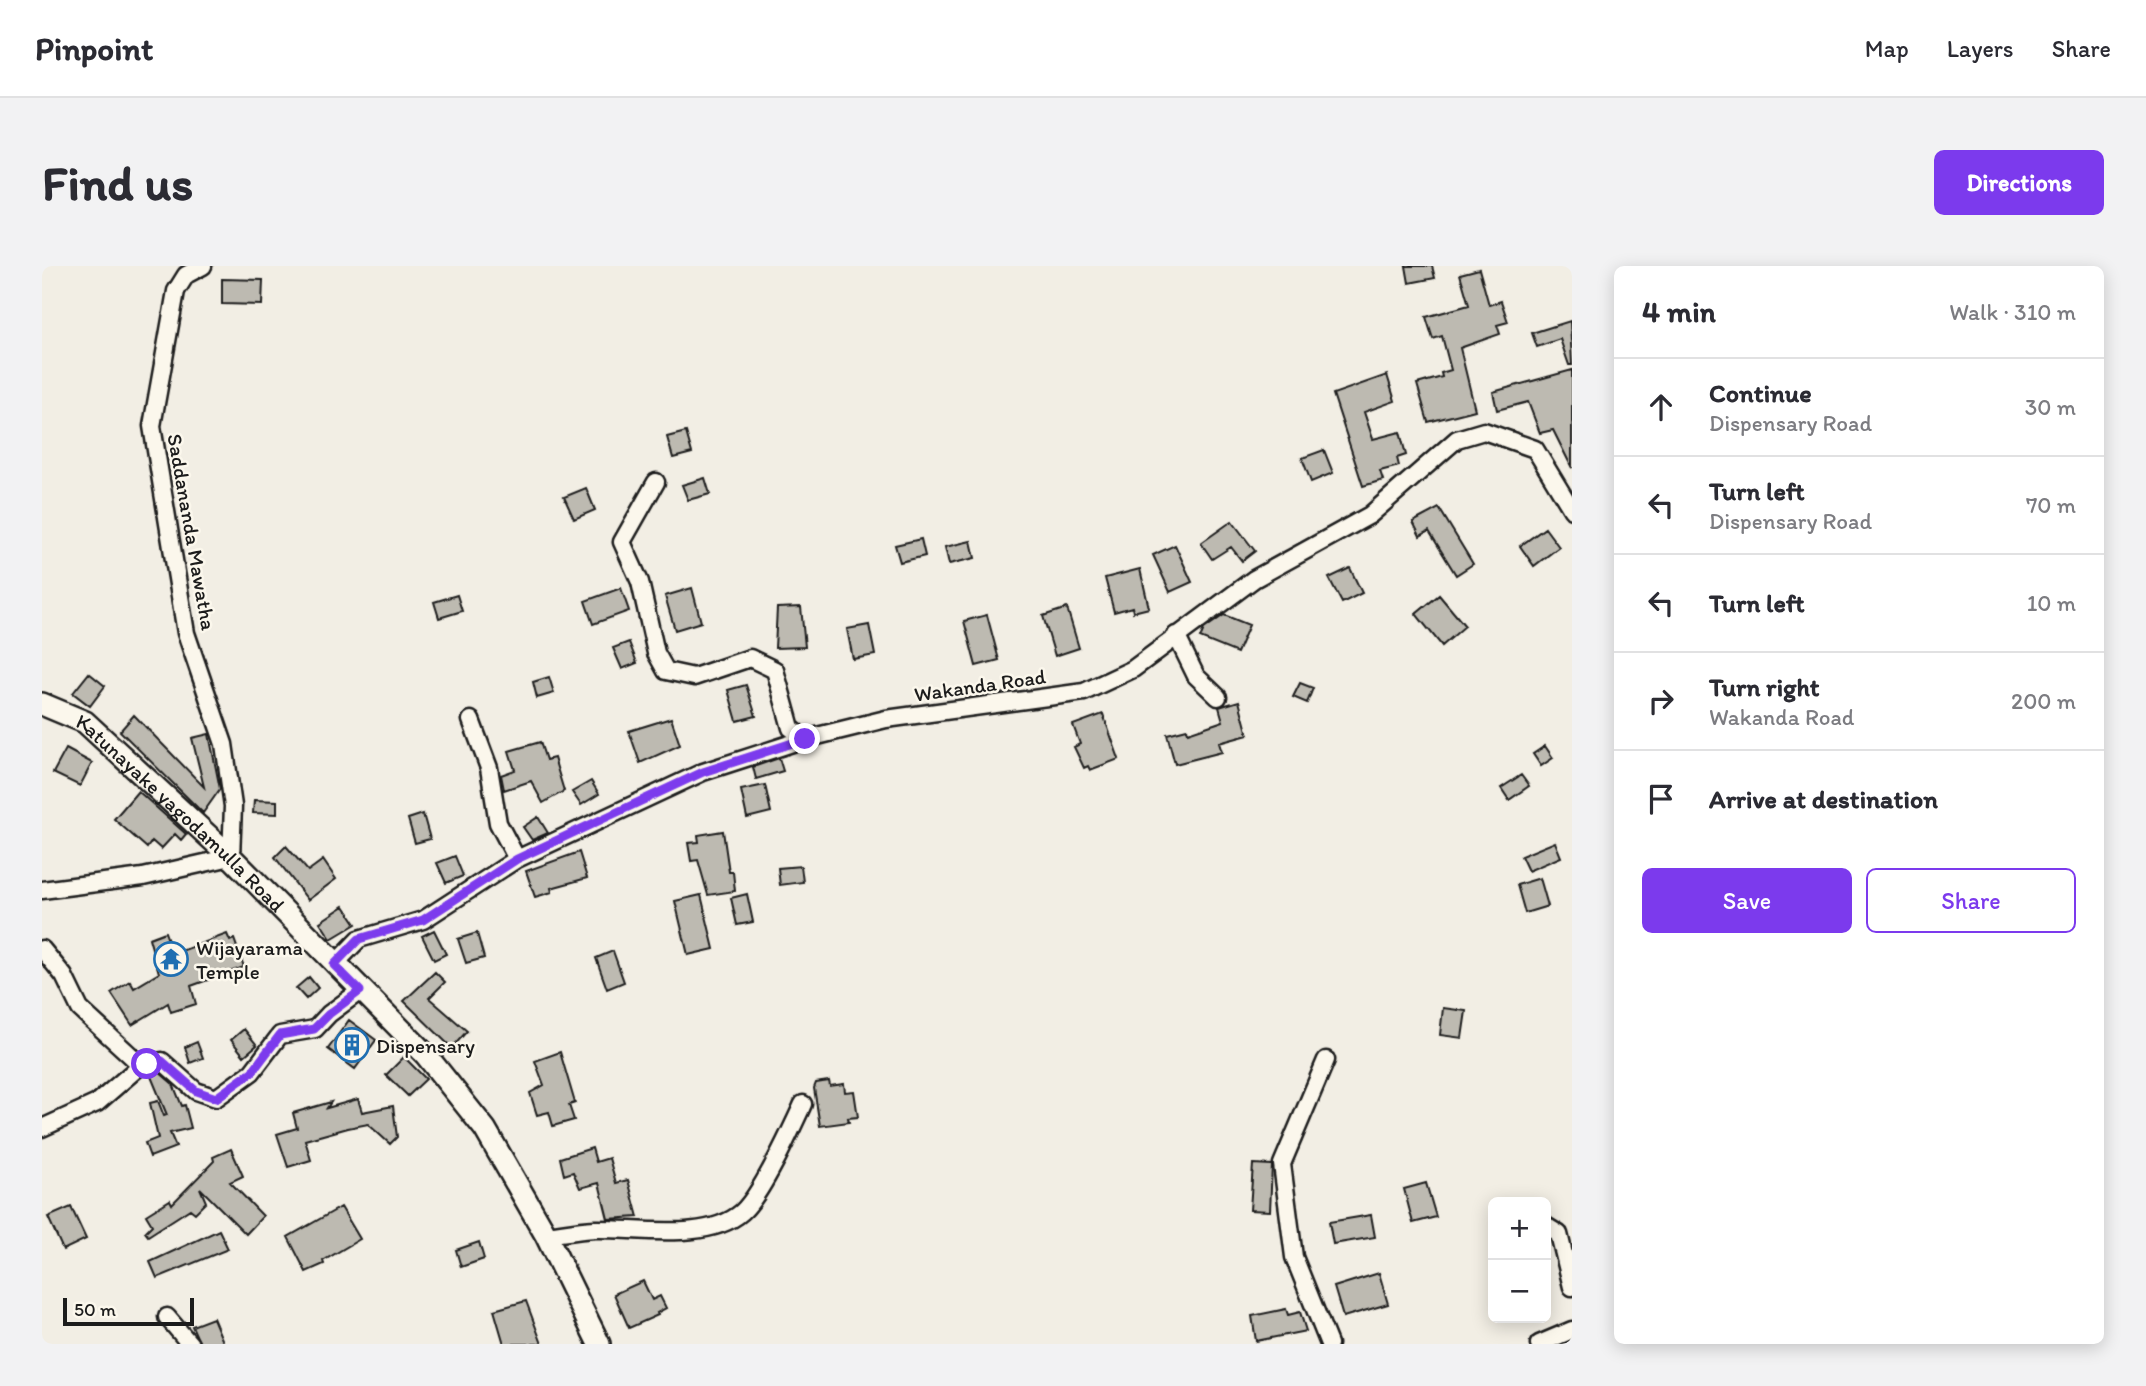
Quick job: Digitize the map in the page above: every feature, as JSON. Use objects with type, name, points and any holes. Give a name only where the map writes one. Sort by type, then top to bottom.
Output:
[{"type":"main road","name":"Katunayake yagodamulla Road","points":[[42,704],[85,722],[230,857],[426,1055],[485,1129],[546,1235],[599,1344]]},
{"type":"street","name":"Saddananda Mawatha","points":[[203,266],[186,275],[176,292],[152,426],[186,634],[224,744],[233,806],[230,857]]},
{"type":"street","name":"Wakanda Road","points":[[334,965],[359,939],[423,920],[517,859],[703,772],[805,739],[887,719],[1084,692],[1133,669],[1254,579],[1370,515],[1457,439],[1483,430],[1535,449],[1572,510]]},
{"type":"street","points":[[656,482],[622,542],[639,582],[656,653],[666,671],[694,677],[750,658],[775,670],[791,728],[805,739]]},
{"type":"street","points":[[1176,635],[1196,676],[1218,697]]},
{"type":"street","points":[[471,720],[489,768],[498,823],[517,859]]},
{"type":"street","points":[[42,890],[143,877],[230,857]]},
{"type":"street","points":[[42,949],[64,976],[80,1009],[144,1064]]},
{"type":"street","points":[[42,1128],[97,1103],[144,1064],[162,1061],[196,1091],[216,1098],[252,1072],[280,1035],[314,1029],[360,991]]},
{"type":"street","points":[[1326,1060],[1282,1164],[1294,1257],[1329,1344]]},
{"type":"street","points":[[546,1235],[594,1229],[690,1230],[722,1223],[743,1211],[783,1148],[803,1104]]},
{"type":"street","points":[[1551,1229],[1559,1234],[1572,1287]]},
{"type":"street","points":[[167,1317],[190,1344]]},
{"type":"street","points":[[1539,1344],[1572,1330]]},
{"type":"building","points":[[1406,266],[1432,266],[1435,278],[1409,283]]},
{"type":"building","points":[[1479,269],[1489,305],[1501,301],[1508,322],[1497,325],[1500,334],[1460,348],[1475,410],[1428,422],[1417,384],[1442,377],[1441,373],[1451,370],[1442,336],[1433,339],[1426,317],[1469,305],[1460,274]]},
{"type":"building","points":[[222,279],[263,280],[262,305],[222,304]]},
{"type":"building","points":[[1570,321],[1572,365],[1569,365],[1560,339],[1537,347],[1532,333]]},
{"type":"building","points":[[1572,370],[1572,468],[1553,430],[1540,433],[1528,402],[1497,410],[1493,392]]},
{"type":"building","points":[[1387,375],[1395,401],[1364,412],[1373,439],[1400,432],[1406,455],[1397,458],[1399,466],[1380,471],[1383,480],[1363,486],[1333,394]]},
{"type":"building","points":[[686,432],[692,453],[673,458],[667,437]]},
{"type":"building","points":[[1324,450],[1333,473],[1311,482],[1302,458]]},
{"type":"building","points":[[705,478],[710,494],[688,500],[682,485]]},
{"type":"building","points":[[586,488],[595,510],[574,519],[564,497]]},
{"type":"building","points":[[1439,508],[1473,564],[1456,575],[1429,531],[1420,536],[1413,522]]},
{"type":"building","points":[[1232,521],[1255,551],[1242,561],[1231,547],[1212,559],[1201,543]]},
{"type":"building","points":[[1545,528],[1559,547],[1534,566],[1520,546]]},
{"type":"building","points":[[921,539],[925,556],[900,562],[895,545]]},
{"type":"building","points":[[971,541],[975,558],[949,564],[945,547]]},
{"type":"building","points":[[1175,545],[1192,582],[1170,592],[1153,555]]},
{"type":"building","points":[[1350,568],[1362,593],[1342,603],[1329,578]]},
{"type":"building","points":[[1140,569],[1149,608],[1133,612],[1132,607],[1114,612],[1105,578]]},
{"type":"building","points":[[621,588],[629,611],[593,624],[585,601]]},
{"type":"building","points":[[692,588],[701,622],[675,630],[665,596]]},
{"type":"building","points":[[457,595],[462,611],[439,618],[434,602]]},
{"type":"building","points":[[1439,595],[1465,626],[1442,646],[1416,614]]},
{"type":"building","points":[[801,607],[805,647],[775,648],[777,608]]},
{"type":"building","points":[[1067,608],[1079,648],[1055,656],[1043,616]]},
{"type":"building","points":[[987,615],[999,660],[976,666],[964,621]]},
{"type":"building","points":[[1224,615],[1249,625],[1237,653],[1200,638],[1204,629]]},
{"type":"building","points":[[869,625],[875,655],[853,659],[847,629]]},
{"type":"building","points":[[629,642],[637,663],[622,669],[613,648]]},
{"type":"building","points":[[89,673],[105,686],[90,706],[73,693]]},
{"type":"building","points":[[549,677],[554,693],[537,698],[533,682]]},
{"type":"building","points":[[1300,683],[1313,688],[1307,703],[1293,697]]},
{"type":"building","points":[[746,685],[756,716],[737,721],[728,690]]},
{"type":"building","points":[[1239,701],[1248,735],[1219,743],[1222,752],[1175,764],[1167,734],[1187,729],[1188,733],[1223,721],[1219,707]]},
{"type":"building","points":[[1103,714],[1119,759],[1090,770],[1088,766],[1084,768],[1074,747],[1080,744],[1073,725]]},
{"type":"building","points":[[134,715],[204,787],[192,738],[209,734],[220,789],[203,813],[120,731]]},
{"type":"building","points":[[671,718],[680,745],[640,763],[629,731]]},
{"type":"building","points":[[540,742],[546,760],[554,758],[564,791],[543,803],[531,781],[504,790],[501,775],[515,770],[509,751]]},
{"type":"building","points":[[1545,746],[1553,758],[1541,766],[1533,754]]},
{"type":"building","points":[[66,749],[92,763],[80,786],[53,773]]},
{"type":"building","points":[[779,758],[783,771],[756,779],[753,767]]},
{"type":"building","points":[[1521,775],[1529,786],[1509,800],[1501,788]]},
{"type":"building","points":[[591,781],[599,794],[581,805],[572,792]]},
{"type":"building","points":[[765,785],[771,812],[747,818],[741,790]]},
{"type":"building","points":[[138,791],[186,834],[181,840],[175,834],[161,849],[152,841],[147,848],[114,819]]},
{"type":"building","points":[[254,800],[277,801],[277,814],[253,813]]},
{"type":"building","points":[[423,814],[430,839],[415,843],[408,819]]},
{"type":"building","points":[[538,817],[548,833],[532,840],[523,827]]},
{"type":"building","points":[[723,831],[729,872],[733,872],[735,891],[708,895],[698,860],[691,861],[688,843],[699,842],[698,835]]},
{"type":"building","points":[[1555,842],[1561,857],[1528,871],[1521,856]]},
{"type":"building","points":[[286,846],[308,871],[323,860],[336,879],[308,900],[275,857]]},
{"type":"building","points":[[579,852],[587,878],[551,888],[552,892],[535,897],[526,871]]},
{"type":"building","points":[[455,856],[463,876],[446,883],[437,863]]},
{"type":"building","points":[[801,866],[803,882],[780,885],[778,868]]},
{"type":"building","points":[[1540,878],[1548,906],[1525,913],[1517,885]]},
{"type":"building","points":[[747,894],[753,922],[737,925],[731,898]]},
{"type":"building","points":[[701,895],[714,949],[688,955],[675,901]]},
{"type":"building","points":[[344,906],[356,924],[331,939],[320,922]]},
{"type":"building","points":[[434,930],[446,954],[434,960],[422,936]]},
{"type":"building","points":[[165,932],[173,954],[227,934],[230,941],[234,939],[244,967],[191,986],[196,1004],[171,1012],[168,1003],[132,1025],[111,993],[130,981],[134,988],[159,973],[149,938]]},
{"type":"building","points":[[477,933],[484,958],[466,963],[458,939]]},
{"type":"building","points":[[613,951],[624,982],[607,989],[596,958]]},
{"type":"building","points":[[435,972],[445,982],[429,998],[467,1031],[452,1048],[404,1001]]},
{"type":"building","points":[[309,977],[318,988],[306,999],[296,988]]},
{"type":"building","points":[[1443,1008],[1466,1011],[1462,1038],[1440,1035]]},
{"type":"building","name":"Dispensary","points":[[349,1020],[376,1040],[355,1069],[328,1049]]},
{"type":"building","points":[[244,1029],[257,1045],[244,1056],[231,1040]]},
{"type":"building","points":[[197,1042],[203,1058],[190,1063],[185,1047]]},
{"type":"building","points":[[560,1052],[575,1103],[569,1105],[574,1120],[553,1126],[549,1112],[537,1115],[530,1093],[544,1085],[535,1061]]},
{"type":"building","points":[[404,1057],[426,1079],[408,1096],[386,1075]]},
{"type":"building","points":[[159,1072],[173,1084],[182,1106],[185,1105],[191,1128],[170,1133],[176,1147],[150,1157],[145,1143],[158,1138],[150,1103],[158,1101],[164,1116],[167,1115],[150,1074]]},
{"type":"building","points":[[829,1081],[830,1086],[844,1084],[845,1092],[854,1091],[858,1117],[848,1118],[849,1122],[820,1126],[814,1088],[816,1083]]},
{"type":"building","points":[[358,1099],[362,1112],[393,1106],[397,1137],[390,1144],[368,1124],[348,1128],[305,1140],[311,1160],[288,1167],[277,1134],[297,1128],[293,1113],[331,1102],[327,1108]]},
{"type":"building","points":[[592,1148],[596,1162],[609,1158],[616,1183],[628,1180],[638,1217],[608,1219],[599,1183],[580,1188],[573,1172],[564,1175],[560,1158]]},
{"type":"building","points":[[231,1149],[243,1176],[230,1182],[263,1216],[246,1234],[200,1188],[206,1202],[195,1213],[190,1209],[148,1236],[145,1232],[152,1225],[146,1215],[170,1200],[172,1204],[214,1161],[213,1157]]},
{"type":"building","points":[[1253,1164],[1272,1165],[1270,1211],[1250,1210]]},
{"type":"building","points":[[1426,1183],[1436,1217],[1413,1223],[1404,1189]]},
{"type":"building","points":[[71,1207],[86,1239],[63,1250],[48,1217]]},
{"type":"building","points":[[341,1207],[360,1239],[323,1261],[324,1264],[306,1272],[288,1237]]},
{"type":"building","points":[[1371,1215],[1375,1237],[1333,1244],[1329,1222]]},
{"type":"building","points":[[219,1230],[228,1249],[157,1278],[150,1262]]},
{"type":"building","points":[[479,1242],[484,1259],[461,1267],[456,1250]]},
{"type":"building","points":[[1379,1273],[1388,1304],[1343,1317],[1334,1287]]},
{"type":"building","points":[[643,1281],[652,1300],[660,1296],[666,1308],[657,1313],[658,1315],[629,1328],[614,1294]]},
{"type":"building","points":[[526,1301],[542,1344],[504,1344],[494,1310]]},
{"type":"building","points":[[1286,1309],[1288,1315],[1300,1312],[1306,1331],[1256,1341],[1252,1316]]},
{"type":"building","points":[[213,1318],[224,1344],[200,1344],[192,1326]]},
{"type":"place","name":"Wijayarama Temple","points":[[171,959]]},
{"type":"place","name":"Dispensary","points":[[352,1045]]},
{"type":"route","points":[[147,1064],[162,1061],[196,1091],[216,1098],[252,1072],[280,1035],[314,1029],[360,991],[334,965],[359,939],[423,920],[517,859],[703,772],[805,739]]}]
